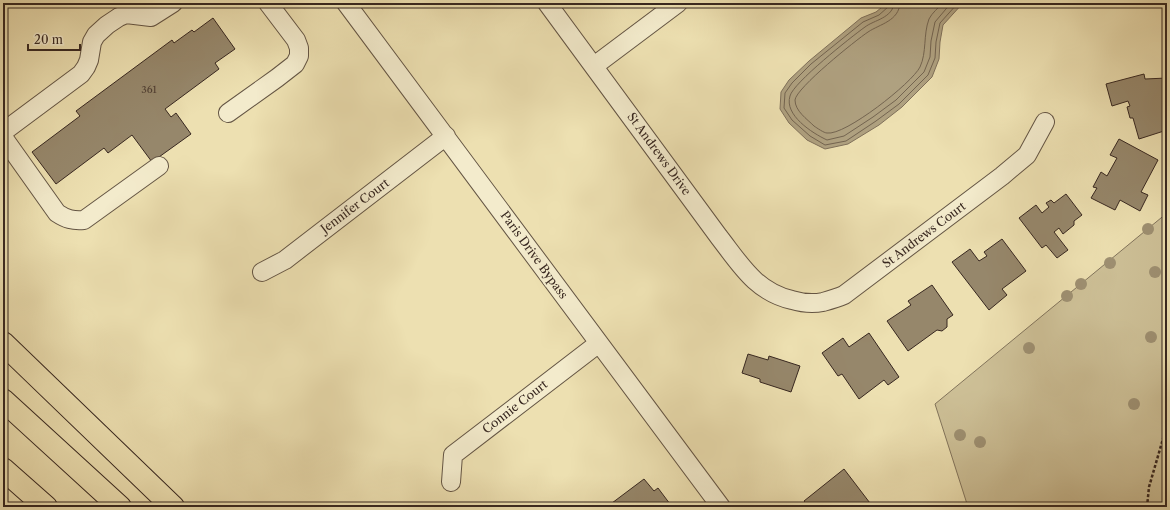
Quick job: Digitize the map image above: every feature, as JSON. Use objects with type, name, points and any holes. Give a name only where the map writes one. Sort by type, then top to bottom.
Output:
[{"type":"highway","points":[[3,343],[173,507]]},
{"type":"highway","points":[[3,400],[120,507]]},
{"type":"highway","points":[[3,469],[46,507]]},
{"type":"highway","points":[[3,482],[40,507]]},
{"type":"street","points":[[3,132],[81,74],[89,60],[90,48],[96,35],[119,17],[126,14],[151,17],[173,3]]},
{"type":"street","points":[[228,112],[295,64],[299,56],[299,48],[296,40],[268,3]]},
{"type":"street","name":"Paris Drive Bypass","points":[[346,3],[720,507]]},
{"type":"street","name":"St Andrews Drive","points":[[547,3],[714,230],[749,275],[764,289],[778,297]]},
{"type":"street","points":[[594,66],[678,3]]},
{"type":"street","name":"St Andrews Court","points":[[778,297],[802,303],[821,302],[844,295],[1002,176],[1027,155],[1044,122]]},
{"type":"street","name":"Jennifer Court","points":[[262,272],[285,260],[446,136]]},
{"type":"street","points":[[3,137],[57,213],[68,220],[84,220],[159,166]]},
{"type":"street","name":"Connie Court","points":[[451,482],[453,455],[599,343]]},
{"type":"path","points":[[1148,507],[1150,487],[1167,424]]},
{"type":"shaded area","points":[[1167,213],[1167,507],[968,507],[935,404]]},
{"type":"water","points":[[887,3],[963,3],[943,25],[939,59],[932,77],[902,107],[879,125],[848,144],[825,149],[807,140],[789,123],[780,109],[781,92],[789,80],[809,61],[861,18],[876,12]]},
{"type":"building","points":[[213,18],[235,49],[215,63],[219,69],[165,109],[171,117],[176,113],[191,134],[152,162],[132,135],[108,153],[104,148],[56,184],[32,152],[80,116],[76,111],[172,40],[174,43],[192,30],[194,32]]},
{"type":"building","points":[[1144,74],[1145,79],[1167,78],[1167,130],[1139,139],[1133,118],[1130,118],[1127,107],[1130,106],[1128,101],[1112,106],[1106,84]]},
{"type":"building","points":[[1119,139],[1158,160],[1141,192],[1148,195],[1140,211],[1120,200],[1115,210],[1091,198],[1097,188],[1093,187],[1101,172],[1107,176],[1117,158],[1110,155]]},
{"type":"building","points":[[1066,194],[1082,215],[1074,221],[1074,225],[1063,234],[1059,228],[1054,232],[1068,250],[1057,258],[1046,245],[1042,248],[1019,218],[1036,205],[1042,213],[1049,207],[1046,203],[1051,200],[1054,203]]},
{"type":"building","points":[[1002,239],[1026,271],[1002,289],[1007,295],[989,310],[952,262],[970,249],[979,261],[987,256],[984,252]]},
{"type":"building","points":[[932,285],[953,315],[947,319],[947,327],[942,331],[937,330],[908,351],[887,321],[911,305],[908,301]]},
{"type":"building","points":[[869,333],[899,377],[888,385],[884,380],[859,399],[842,374],[838,376],[822,353],[843,338],[849,347]]},
{"type":"building","points":[[748,354],[768,360],[769,356],[800,366],[791,392],[760,382],[760,379],[742,373]]},
{"type":"building","points":[[844,469],[873,507],[809,507],[804,501]]},
{"type":"building","points":[[644,479],[654,491],[658,488],[670,504],[667,507],[608,506]]}]
